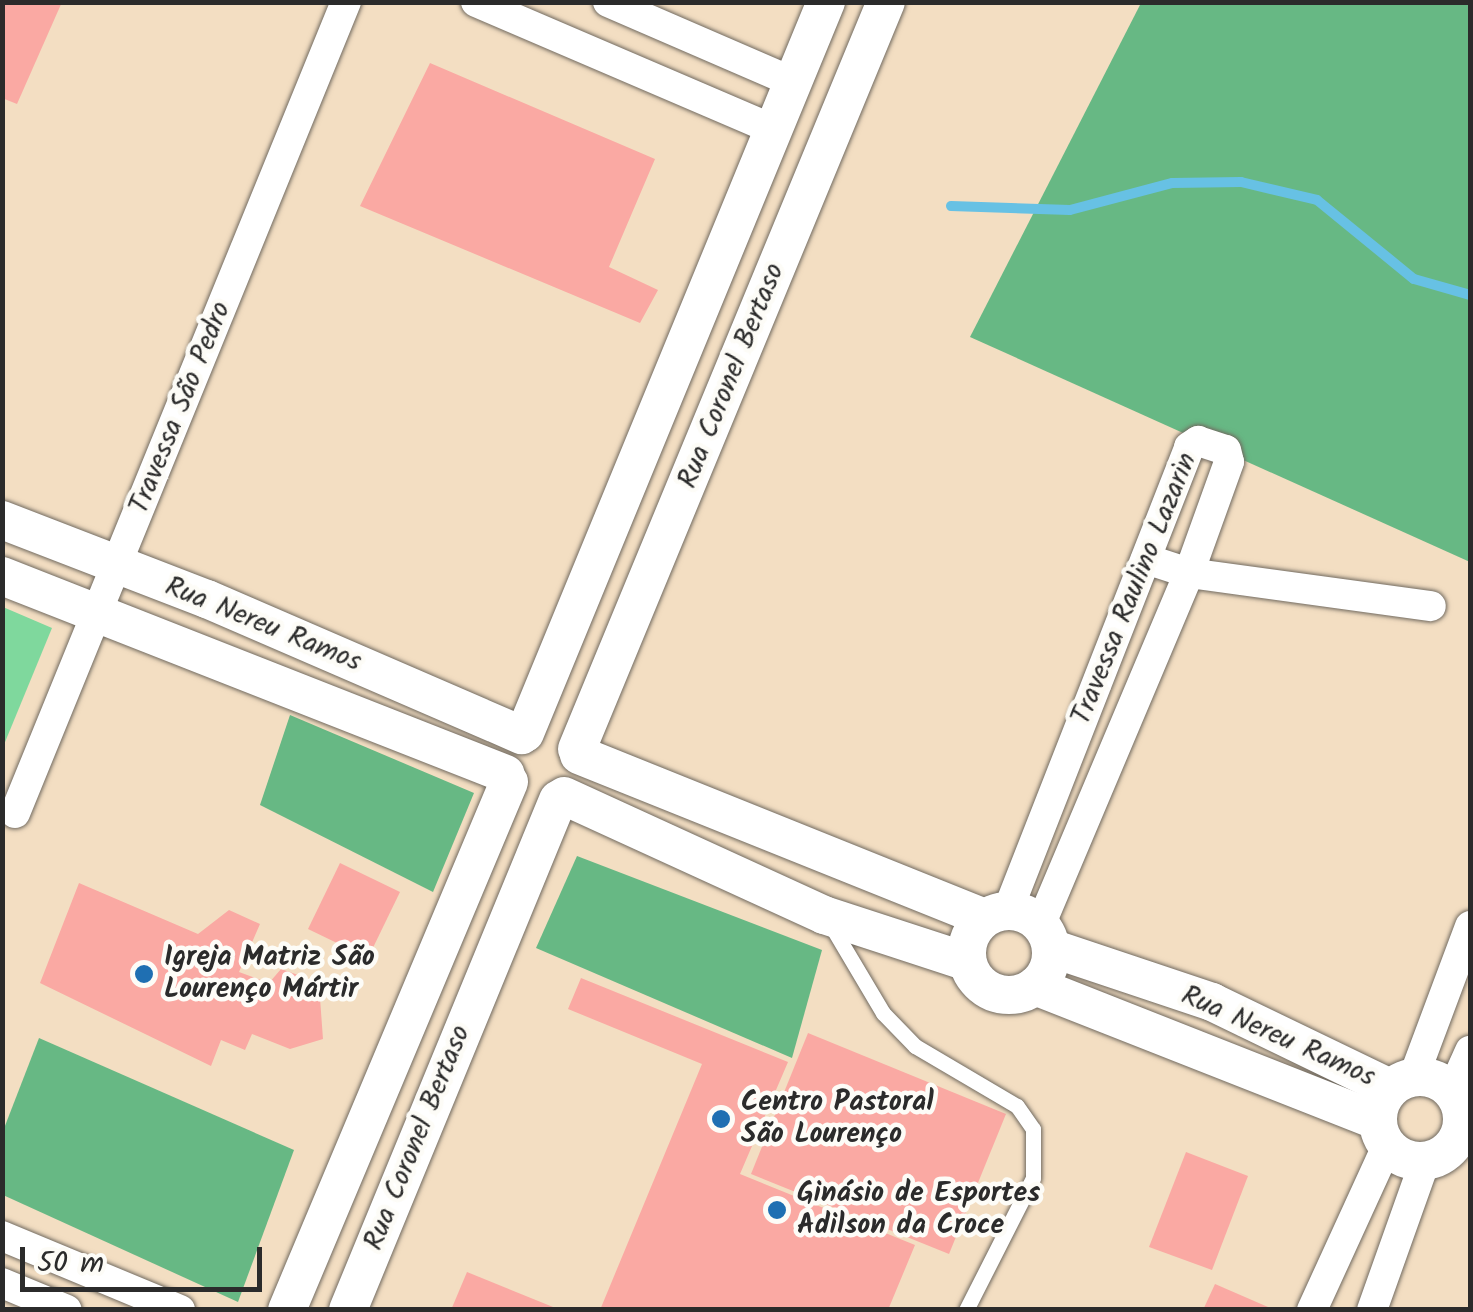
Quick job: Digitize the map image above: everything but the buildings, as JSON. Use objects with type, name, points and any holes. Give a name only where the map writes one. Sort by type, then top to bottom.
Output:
[{"type":"street","name":"Travessa São Pedro","points":[[15,813],[346,2]]},
{"type":"street","points":[[476,2],[773,129]]},
{"type":"street","points":[[608,2],[793,82]]},
{"type":"street","name":"Rua Coronel Bertaso","points":[[524,734],[826,2]]},
{"type":"street","name":"Rua Coronel Bertaso","points":[[578,752],[886,2]]},
{"type":"street","points":[[651,426],[702,449]]},
{"type":"street","name":"Travessa Raulino Lazarin","points":[[1198,440],[1230,455],[1189,573],[1021,925],[1146,559],[1189,447],[1198,440]]},
{"type":"street","name":"Rua Nereu Ramos","points":[[2,520],[207,599],[524,734]]},
{"type":"street","points":[[1146,559],[1189,573],[1430,606]]},
{"type":"street","name":"Rua Nereu Ramos","points":[[2,576],[508,778]]},
{"type":"street","points":[[561,798],[580,773],[578,752],[561,732],[524,734],[509,750],[508,778],[526,799],[561,798],[824,914],[968,962]]},
{"type":"street","name":"Rua Nereu Ramos","points":[[578,752],[1212,1002],[1392,1108]]},
{"type":"street","name":"Rua Coronel Bertaso","points":[[287,1310],[508,778]]},
{"type":"street","name":"Rua Coronel Bertaso","points":[[348,1310],[561,798]]},
{"type":"street","points":[[1021,925],[1035,986],[999,994],[978,982],[968,962],[970,937],[1021,925]]},
{"type":"street","points":[[1312,1310],[1470,926]]},
{"type":"street","name":"Rua Nereu Ramos","points":[[1035,986],[1392,1108]]},
{"type":"street","points":[[1372,1310],[1455,1132],[1470,1050]]},
{"type":"street","points":[[1392,1108],[1455,1132]]},
{"type":"street","points":[[1392,1108],[1398,1156],[1455,1132]]},
{"type":"street","points":[[2,1236],[180,1310]]},
{"type":"street","points":[[2,1283],[67,1310]]},
{"type":"lane","points":[[824,914],[883,1013],[916,1046],[1017,1106],[1034,1130],[1033,1178],[966,1310]]},
{"type":"green space","points":[[1141,3],[1470,3],[1470,562],[970,337]]},
{"type":"green space","points":[[3,607],[52,628],[3,747]]},
{"type":"green space","points":[[290,715],[474,793],[433,892],[260,805]]},
{"type":"green space","points":[[577,856],[822,950],[792,1058],[536,948]]},
{"type":"green space","points":[[39,1038],[294,1150],[238,1302],[3,1195],[3,1131]]},
{"type":"waterway","points":[[951,206],[1070,210],[1172,183],[1241,182],[1317,200],[1414,279],[1470,295]]},
{"type":"place","name":"Igreja Matriz São Lourenço Mártir","points":[[144,974]]},
{"type":"place","name":"Centro Pastoral São Lourenço","points":[[721,1119]]},
{"type":"place","name":"Ginásio de Esportes Adilson da Croce","points":[[777,1210]]}]
